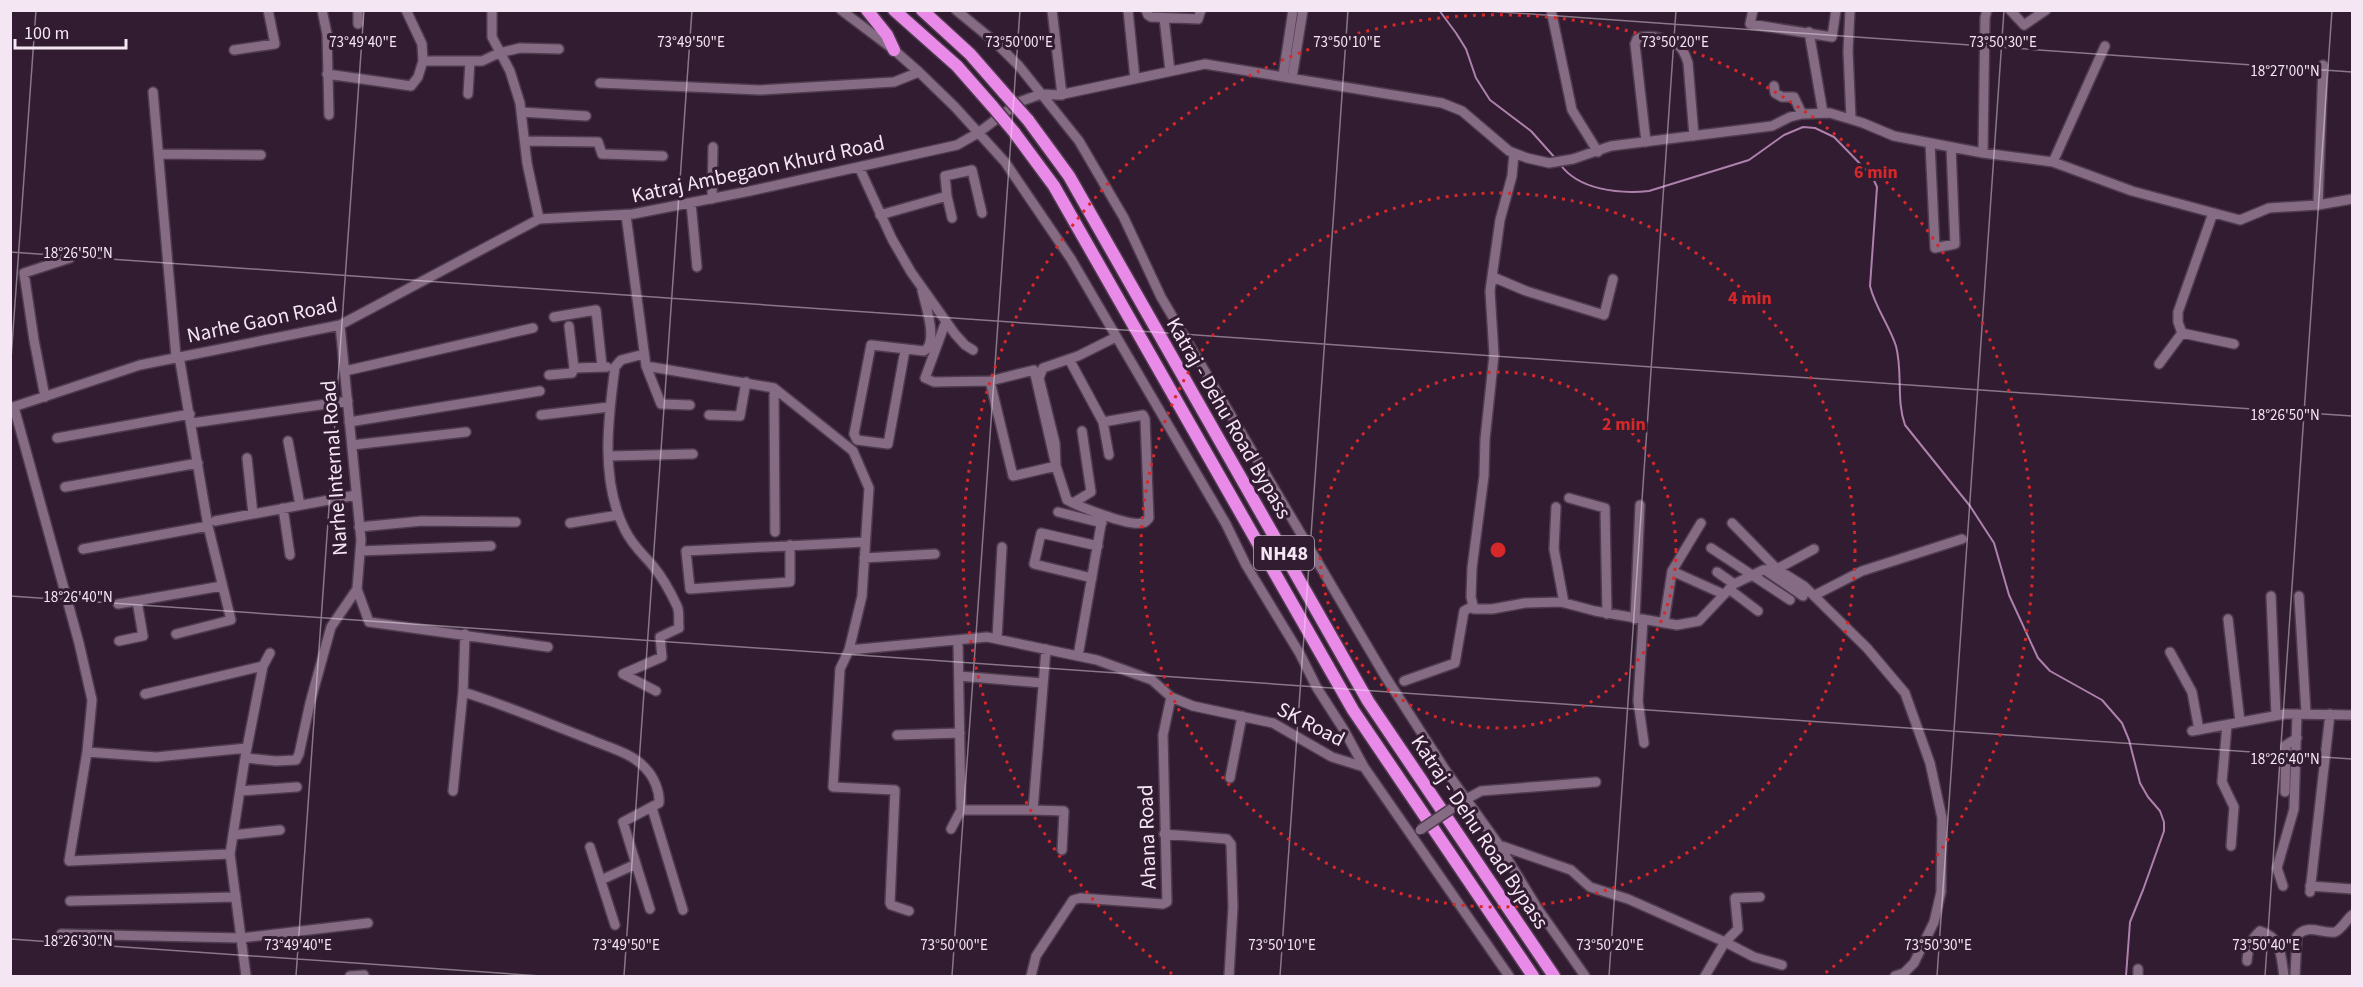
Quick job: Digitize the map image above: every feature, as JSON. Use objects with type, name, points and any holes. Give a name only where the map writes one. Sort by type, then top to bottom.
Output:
[{"type":"highway","points":[[867,10],[887,35],[894,50]]},
{"type":"highway","name":"Katraj - Dehu Road Bypass","points":[[894,10],[957,66],[1014,132],[1054,186],[1353,710],[1533,976]]},
{"type":"highway","name":"Katraj - Dehu Road Bypass","points":[[922,10],[970,54],[1028,120],[1069,176],[1368,701],[1554,976]]},
{"type":"street","points":[[234,50],[275,44],[268,10]]},
{"type":"street","points":[[322,10],[327,34],[328,115]]},
{"type":"street","points":[[358,10],[358,24]]},
{"type":"street","points":[[327,74],[411,86],[418,77],[423,61],[422,44],[406,10]]},
{"type":"street","points":[[492,10],[492,37],[510,71],[521,112],[527,163],[539,219]]},
{"type":"street","points":[[841,10],[919,72],[1005,162],[1071,259],[1226,524],[1246,565],[1364,767],[1509,976]]},
{"type":"street","points":[[956,10],[995,42],[1019,66],[1056,109],[1079,141],[1124,218],[1161,297],[1385,675],[1499,845],[1538,909],[1585,976]]},
{"type":"street","points":[[1052,10],[1062,95]]},
{"type":"street","points":[[1128,10],[1135,79]]},
{"type":"street","points":[[1146,10],[1151,17],[1198,19],[1201,10]]},
{"type":"street","points":[[1288,77],[1293,10]]},
{"type":"street","points":[[1288,77],[1303,10]]},
{"type":"street","points":[[1551,10],[1572,110],[1598,152]]},
{"type":"street","points":[[1753,10],[1750,24],[1832,37],[1836,10]]},
{"type":"street","points":[[1850,10],[1848,51],[1851,119]]},
{"type":"street","points":[[1983,153],[1987,10]]},
{"type":"street","points":[[2010,10],[2024,25],[2046,10]]},
{"type":"street","points":[[1164,18],[1170,71]]},
{"type":"street","points":[[1809,32],[1823,113]]},
{"type":"street","points":[[1646,142],[1635,44],[1642,36],[1651,36],[1678,45],[1684,52],[1688,63],[1694,136]]},
{"type":"street","points":[[2053,162],[2105,46]]},
{"type":"street","points":[[423,61],[482,61],[520,48],[559,49]]},
{"type":"street","points":[[468,94],[470,61]]},
{"type":"street","points":[[1041,94],[1062,95],[1205,64],[1443,103],[1462,111],[1494,140],[1514,153],[1549,163],[1573,159],[1611,146],[1772,126],[1802,114],[1830,113],[1894,136],[1983,153],[2053,162],[2132,191],[2240,220],[2269,208],[2318,206],[2352,200]]},
{"type":"street","points":[[2318,206],[2323,65]]},
{"type":"street","points":[[600,83],[760,90],[894,82],[919,72]]},
{"type":"street","points":[[1774,86],[1775,93],[1782,97],[1794,97],[1802,114]]},
{"type":"street","points":[[153,92],[177,356],[222,586],[231,620],[176,634]]},
{"type":"street","name":"Katraj Ambegaon Khurd Road","points":[[539,219],[626,215],[712,199],[957,145],[978,133],[1019,102],[1041,94]]},
{"type":"street","points":[[521,112],[586,116]]},
{"type":"street","points":[[525,141],[598,142],[602,154],[663,156]]},
{"type":"street","points":[[1930,143],[1935,248],[1955,244],[1951,147]]},
{"type":"street","points":[[712,199],[713,147]]},
{"type":"street","points":[[1514,153],[1512,176],[1500,220],[1490,291],[1494,355],[1485,439],[1484,476],[1472,568],[1471,597],[1474,609],[1525,603],[1564,603],[1606,614],[1677,626],[1699,621],[1729,589],[1752,575],[1765,570],[1777,569],[1814,549]]},
{"type":"street","points":[[159,154],[261,155]]},
{"type":"street","points":[[859,167],[892,239],[922,290],[965,345],[973,350]]},
{"type":"street","points":[[952,218],[944,177],[972,170],[982,213]]},
{"type":"street","points":[[880,215],[947,196]]},
{"type":"street","points":[[691,203],[697,267]]},
{"type":"street","points":[[2182,333],[2178,312],[2213,213]]},
{"type":"street","points":[[626,215],[646,366],[661,404],[690,405]]},
{"type":"street","name":"Narhe Gaon Road","points":[[12,408],[140,365],[340,325],[539,219]]},
{"type":"street","points":[[45,397],[24,273],[70,258]]},
{"type":"street","points":[[1493,276],[1526,291],[1604,315],[1614,279]]},
{"type":"street","points":[[905,350],[888,444],[857,440],[854,434],[869,347],[874,344],[924,351],[930,344],[932,333],[922,290]]},
{"type":"street","points":[[554,317],[596,310],[602,366]]},
{"type":"street","points":[[946,321],[925,378],[933,382],[990,381],[1034,370],[1056,466],[1067,500],[1118,520],[1141,524],[1149,518],[1145,419],[1139,414],[1103,422]]},
{"type":"street","name":"Narhe Internal Road","points":[[246,753],[276,761],[296,760],[331,627],[357,589],[359,527],[340,325]]},
{"type":"street","points":[[549,375],[572,373],[574,368],[569,326]]},
{"type":"street","points":[[345,371],[533,328]]},
{"type":"street","points":[[2182,333],[2234,344]]},
{"type":"street","points":[[2159,364],[2182,333]]},
{"type":"street","points":[[1056,466],[1055,443],[1039,378],[1043,368],[1069,359],[1116,337]]},
{"type":"street","points":[[644,354],[621,360],[615,367],[609,407],[609,456],[614,506],[618,515],[638,552],[653,566],[678,607],[679,628],[660,637],[662,657],[623,674],[656,691]]},
{"type":"street","points":[[1069,359],[1103,422],[1109,455]]},
{"type":"street","points":[[646,366],[774,388],[853,451],[869,488],[866,542],[862,596],[849,650],[840,669],[833,787],[895,790],[891,904],[909,911]]},
{"type":"street","points":[[574,368],[615,367]]},
{"type":"street","points":[[990,381],[1013,476],[1056,466]]},
{"type":"street","points":[[709,415],[740,416],[746,382]]},
{"type":"street","points":[[774,388],[775,532]]},
{"type":"street","points":[[350,422],[540,391]]},
{"type":"street","points":[[57,438],[191,419],[348,401]]},
{"type":"street","points":[[541,415],[609,407]]},
{"type":"street","points":[[12,408],[79,642],[92,700],[87,752],[69,861],[230,854]]},
{"type":"street","points":[[1073,503],[1091,492],[1082,431]]},
{"type":"street","points":[[352,445],[466,432]]},
{"type":"street","points":[[288,441],[300,505]]},
{"type":"street","points":[[609,456],[693,454]]},
{"type":"street","points":[[247,458],[253,514]]},
{"type":"street","points":[[65,487],[198,463]]},
{"type":"street","points":[[82,549],[356,495]]},
{"type":"street","points":[[1569,498],[1605,507],[1606,614]]},
{"type":"street","points":[[1640,504],[1638,701],[1644,743]]},
{"type":"street","points":[[1556,507],[1554,549],[1564,603]]},
{"type":"street","points":[[283,508],[290,555]]},
{"type":"street","points":[[1059,512],[1102,521],[1078,656]]},
{"type":"street","points":[[570,523],[618,515]]},
{"type":"street","points":[[359,527],[422,521],[516,522]]},
{"type":"street","points":[[1732,523],[1777,569],[1815,595],[1867,648],[1905,693],[1930,762],[1942,818],[1942,881],[1934,922],[1914,963],[1904,973],[1895,976]]},
{"type":"street","points":[[1664,623],[1672,571],[1701,524]]},
{"type":"street","points":[[1092,578],[1035,564],[1041,533],[1098,546]]},
{"type":"street","points":[[1815,595],[1862,571],[1962,539]]},
{"type":"street","points":[[789,545],[790,582],[690,589],[686,551],[789,545],[866,542]]},
{"type":"street","points":[[360,551],[491,546]]},
{"type":"street","points":[[997,639],[1002,547]]},
{"type":"street","points":[[1711,548],[1790,600]]},
{"type":"street","points":[[864,558],[935,554]]},
{"type":"street","points":[[1765,570],[1803,596]]},
{"type":"street","points":[[1672,571],[1729,589]]},
{"type":"street","points":[[1717,572],[1729,589],[1758,611]]},
{"type":"street","points":[[118,604],[222,586]]},
{"type":"street","points":[[357,589],[369,622],[548,647]]},
{"type":"street","points":[[2271,596],[2276,715]]},
{"type":"street","points":[[2283,886],[2277,868],[2294,809],[2296,738],[2302,714],[2299,596]]},
{"type":"street","points":[[119,641],[143,636],[137,601]]},
{"type":"street","points":[[1404,681],[1455,663],[1464,611],[1473,606]]},
{"type":"street","points":[[2228,619],[2240,722]]},
{"type":"street","points":[[453,791],[463,692],[465,634]]},
{"type":"street","name":"SK Road","points":[[849,650],[987,637],[1097,660],[1152,680],[1171,697],[1192,705],[1273,723],[1332,757],[1364,767]]},
{"type":"street","points":[[951,830],[961,810],[958,641]]},
{"type":"street","points":[[1034,810],[1046,649]]},
{"type":"street","points":[[246,976],[230,854],[263,666],[270,652]]},
{"type":"street","points":[[2170,652],[2192,692],[2196,730],[2276,715],[2352,715]]},
{"type":"street","points":[[146,694],[263,666]]},
{"type":"street","points":[[959,676],[1043,683]]},
{"type":"street","points":[[463,692],[624,753],[645,768],[653,780],[659,803],[623,822],[650,909]]},
{"type":"street","name":"Ahana Road","points":[[1031,976],[1036,956],[1073,900],[1080,898],[1163,904],[1167,902],[1163,735],[1171,697]]},
{"type":"street","points":[[2330,714],[2310,889],[2352,889]]},
{"type":"street","points":[[1230,778],[1242,716]]},
{"type":"street","points":[[2227,725],[2222,782],[2234,807],[2231,846]]},
{"type":"street","points":[[897,735],[960,733]]},
{"type":"street","points":[[2285,792],[2286,746],[2296,738]]},
{"type":"street","points":[[87,752],[156,757],[246,753]]},
{"type":"street","points":[[1411,836],[1466,798],[1481,791],[1596,782]]},
{"type":"street","points":[[240,791],[297,787]]},
{"type":"street","points":[[652,808],[683,910]]},
{"type":"street","points":[[961,810],[1064,811],[1062,850]]},
{"type":"street","points":[[233,835],[280,830]]},
{"type":"street","points":[[1164,834],[1221,838],[1227,839],[1232,844],[1233,907],[1228,976]]},
{"type":"street","points":[[1499,845],[1571,870],[1590,887],[1628,899],[1754,957],[1782,965]]},
{"type":"street","points":[[590,847],[615,925]]},
{"type":"street","points":[[601,880],[636,864]]},
{"type":"street","points":[[70,902],[236,897]]},
{"type":"street","points":[[1705,976],[1725,942],[1738,929],[1735,898],[1760,897]]},
{"type":"street","points":[[2295,976],[2297,936],[2301,931],[2307,929],[2334,932],[2339,930],[2352,915]]},
{"type":"street","points":[[61,934],[241,938],[368,922]]},
{"type":"street","points":[[2247,961],[2252,938],[2260,931],[2270,933],[2279,946],[2284,976]]},
{"type":"street","points":[[1498,961],[1502,976]]},
{"type":"street","points":[[350,976],[364,975]]},
{"type":"waterway","points":[[1439,10],[1466,49],[1476,78],[1490,100],[1531,131],[1556,159]]},
{"type":"waterway","points":[[1560,164],[1577,180],[1588,185],[1612,191],[1649,191],[1749,160],[1784,135],[1803,127],[1815,128],[1834,137],[1872,176],[1877,187],[1870,286],[1896,346],[1902,416],[1905,425],[1970,506],[1994,543],[2009,595],[2038,658],[2050,671],[2102,700],[2122,723],[2129,740],[2140,783],[2160,811],[2164,822],[2164,831],[2130,922],[2126,976]]}]
